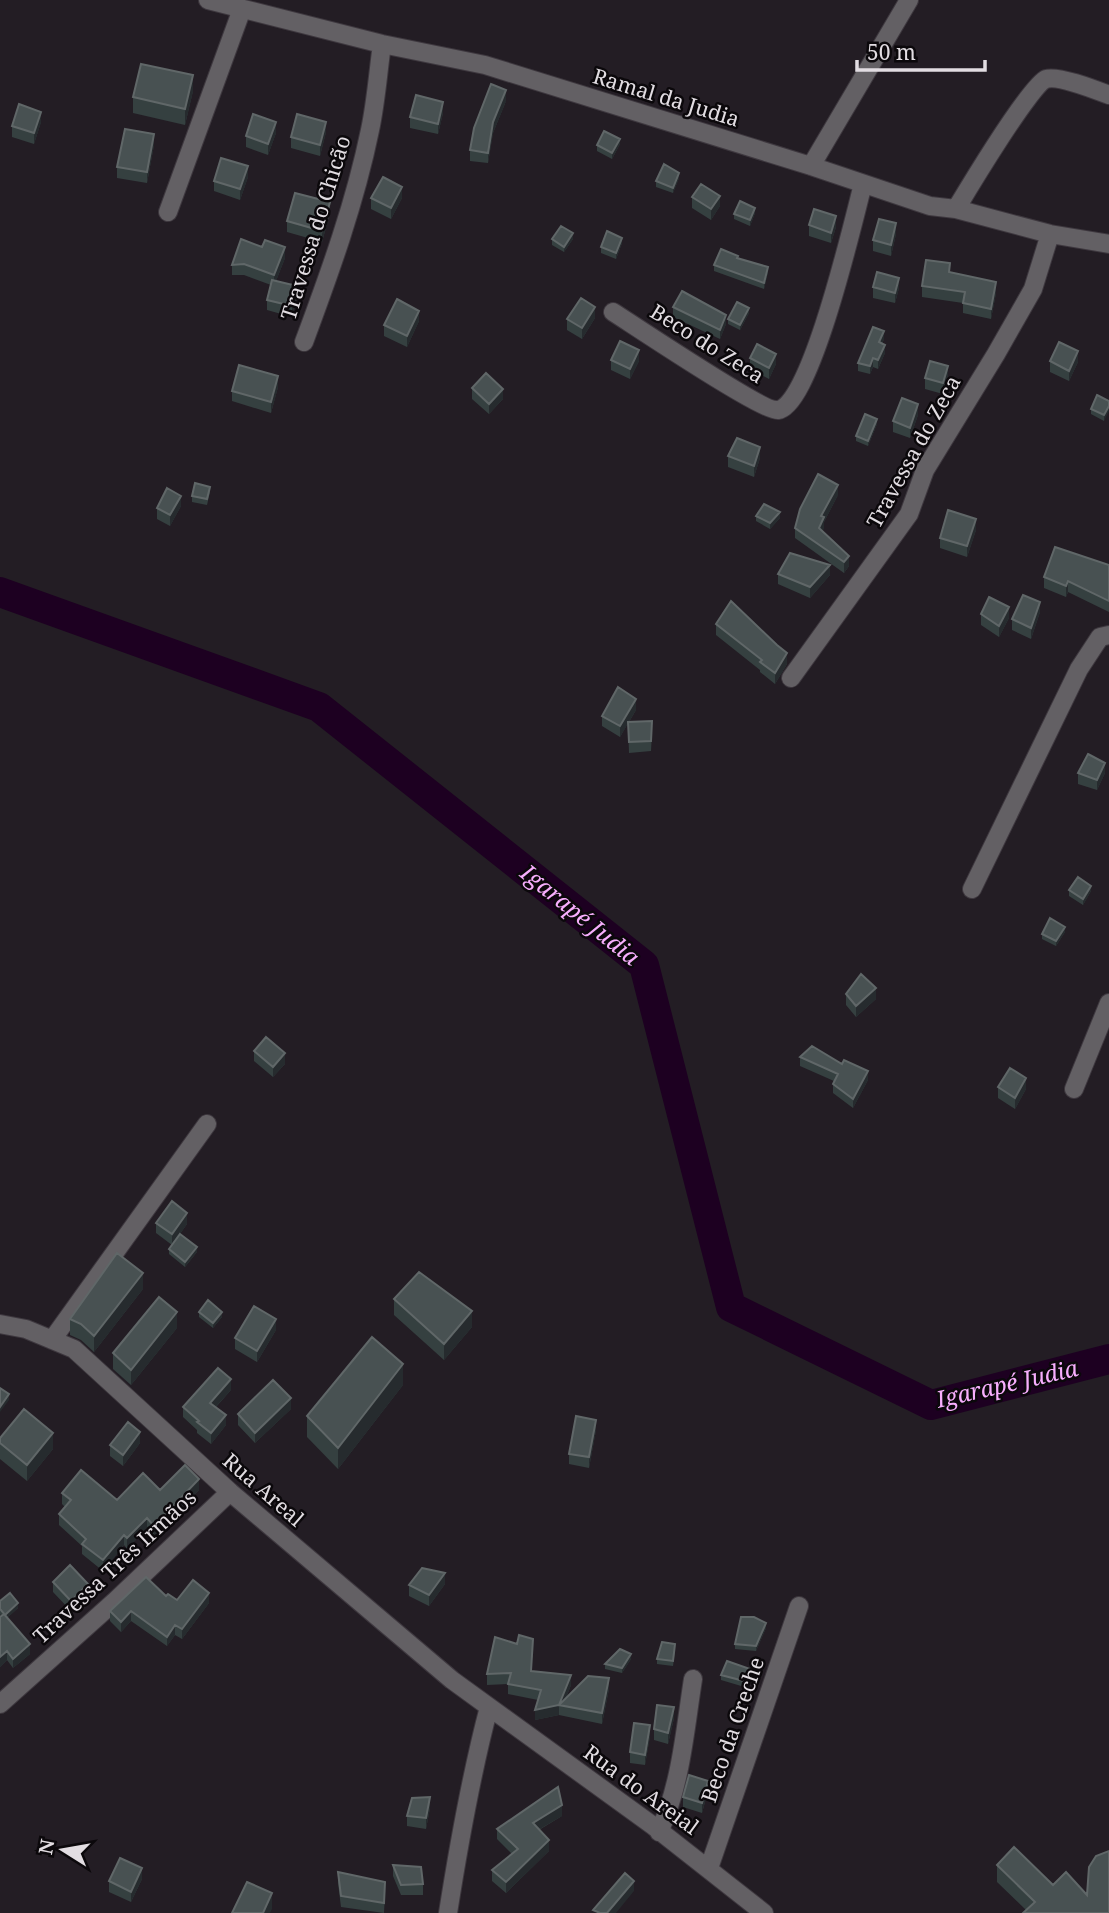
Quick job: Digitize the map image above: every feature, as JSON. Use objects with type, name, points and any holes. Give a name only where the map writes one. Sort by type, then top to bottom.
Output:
[{"type":"street","name":"Ramal da Judia","points":[[208,0],[382,44],[485,65],[811,166],[930,206],[956,209],[1050,234],[1109,244]]},
{"type":"street","points":[[811,166],[909,0]]},
{"type":"street","points":[[168,212],[242,9]]},
{"type":"street","name":"Travessa do Chicão","points":[[304,342],[336,254],[360,174],[371,128],[382,44]]},
{"type":"street","points":[[956,209],[1020,108],[1041,82],[1056,79],[1109,95]]},
{"type":"street","name":"Beco do Zeca","points":[[613,312],[747,397],[771,409],[784,408],[793,399],[806,375],[818,345],[863,184]]},
{"type":"street","name":"Travessa do Zeca","points":[[791,678],[909,514],[925,470],[1033,289],[1050,234]]},
{"type":"street","points":[[972,889],[1079,669],[1104,636]]},
{"type":"street","points":[[1074,1089],[1109,1003]]},
{"type":"street","points":[[52,1340],[207,1124]]},
{"type":"street","name":"Rua Areal","points":[[0,1324],[26,1329],[74,1349],[230,1492],[452,1681],[489,1707]]},
{"type":"street","name":"Travessa Três Irmãos","points":[[0,1704],[114,1602],[230,1492]]},
{"type":"street","name":"Beco da Creche","points":[[709,1868],[799,1606]]},
{"type":"street","points":[[659,1832],[668,1811],[682,1752],[693,1679]]},
{"type":"street","points":[[448,1913],[464,1816],[489,1707]]},
{"type":"street","name":"Rua do Areial","points":[[489,1707],[709,1868],[764,1913]]},
{"type":"building","points":[[141,64],[193,75],[185,109],[133,97]]},
{"type":"building","points":[[491,84],[506,90],[493,122],[488,153],[470,150],[474,128]]},
{"type":"building","points":[[416,95],[443,102],[438,124],[410,117]]},
{"type":"building","points":[[19,104],[41,112],[34,133],[12,126]]},
{"type":"building","points":[[253,114],[276,122],[268,144],[246,136]]},
{"type":"building","points":[[297,114],[326,122],[320,145],[291,137]]},
{"type":"building","points":[[125,129],[154,134],[147,172],[117,167]]},
{"type":"building","points":[[604,131],[620,139],[612,153],[597,145]]},
{"type":"building","points":[[221,158],[248,166],[240,189],[214,181]]},
{"type":"building","points":[[664,164],[679,173],[673,188],[656,181]]},
{"type":"building","points":[[383,177],[402,187],[391,208],[371,198]]},
{"type":"building","points":[[701,184],[720,196],[711,209],[692,197]]},
{"type":"building","points":[[295,193],[330,202],[322,231],[287,221]]},
{"type":"building","points":[[740,201],[755,208],[750,220],[734,214]]},
{"type":"building","points":[[814,209],[836,216],[831,233],[809,225]]},
{"type":"building","points":[[879,219],[896,223],[891,245],[873,240]]},
{"type":"building","points":[[561,226],[573,233],[564,247],[552,239]]},
{"type":"building","points":[[607,231],[622,238],[616,253],[601,247]]},
{"type":"building","points":[[241,239],[262,247],[265,240],[285,247],[274,275],[244,264],[232,265]]},
{"type":"building","points":[[721,249],[738,256],[737,258],[768,267],[764,283],[714,265]]},
{"type":"building","points":[[926,260],[950,263],[949,272],[996,282],[991,309],[963,303],[965,292],[922,286]]},
{"type":"building","points":[[877,272],[899,278],[895,293],[873,287]]},
{"type":"building","points":[[272,280],[297,286],[292,306],[267,300]]},
{"type":"building","points":[[682,291],[726,315],[720,330],[673,307]]},
{"type":"building","points":[[581,298],[595,307],[582,328],[567,319]]},
{"type":"building","points":[[397,299],[419,311],[407,336],[384,325]]},
{"type":"building","points":[[737,302],[749,308],[740,325],[728,319]]},
{"type":"building","points":[[873,327],[884,331],[879,342],[885,345],[878,360],[873,358],[870,366],[858,363]]},
{"type":"building","points":[[620,341],[639,350],[630,369],[611,360]]},
{"type":"building","points":[[1059,342],[1078,351],[1069,371],[1050,361]]},
{"type":"building","points":[[757,344],[776,354],[769,368],[750,358]]},
{"type":"building","points":[[930,361],[948,366],[943,383],[925,378]]},
{"type":"building","points":[[239,365],[278,376],[271,402],[232,391]]},
{"type":"building","points":[[486,373],[503,389],[489,404],[472,388]]},
{"type":"building","points":[[1097,395],[1109,401],[1104,415],[1091,409]]},
{"type":"building","points":[[902,398],[918,404],[910,428],[893,421]]},
{"type":"building","points":[[865,414],[877,419],[868,441],[856,436]]},
{"type":"building","points":[[737,438],[760,447],[754,466],[728,456]]},
{"type":"building","points":[[818,474],[838,485],[821,516],[824,517],[819,528],[849,556],[844,562],[795,528],[800,509]]},
{"type":"building","points":[[195,483],[210,487],[207,499],[192,496]]},
{"type":"building","points":[[167,488],[181,496],[170,515],[157,508]]},
{"type":"building","points":[[764,504],[780,512],[770,523],[756,516]]},
{"type":"building","points":[[948,510],[976,519],[967,546],[940,538]]},
{"type":"building","points":[[1055,547],[1109,565],[1109,601],[1068,581],[1066,586],[1044,577]]},
{"type":"building","points":[[790,553],[830,565],[810,587],[778,574]]},
{"type":"building","points":[[1023,595],[1040,602],[1031,628],[1012,619]]},
{"type":"building","points":[[989,597],[1009,607],[999,626],[981,614]]},
{"type":"building","points":[[731,601],[787,653],[775,673],[716,624]]},
{"type":"building","points":[[618,687],[636,699],[620,726],[602,716]]},
{"type":"building","points":[[652,721],[651,741],[629,742],[628,722]]},
{"type":"building","points":[[1088,754],[1105,763],[1097,780],[1078,773]]},
{"type":"building","points":[[1078,877],[1091,886],[1083,899],[1069,890]]},
{"type":"building","points":[[1050,918],[1065,927],[1056,941],[1042,934]]},
{"type":"building","points":[[861,974],[876,988],[856,1006],[846,994]]},
{"type":"building","points":[[266,1037],[285,1053],[273,1067],[254,1051]]},
{"type":"building","points":[[812,1046],[842,1064],[844,1060],[868,1071],[853,1099],[833,1084],[838,1074],[800,1057]]},
{"type":"building","points":[[1010,1068],[1026,1078],[1015,1098],[998,1087]]},
{"type":"building","points":[[172,1201],[187,1213],[172,1234],[156,1223]]},
{"type":"building","points":[[180,1234],[197,1247],[185,1262],[169,1249]]},
{"type":"building","points":[[117,1253],[143,1273],[94,1336],[81,1324],[70,1319]]},
{"type":"building","points":[[419,1272],[472,1311],[444,1344],[394,1299]]},
{"type":"building","points":[[159,1297],[177,1312],[131,1370],[113,1353]]},
{"type":"building","points":[[208,1300],[222,1312],[213,1323],[199,1312]]},
{"type":"building","points":[[254,1306],[276,1319],[257,1351],[235,1338]]},
{"type":"building","points":[[372,1337],[403,1364],[338,1448],[307,1416]]},
{"type":"building","points":[[218,1368],[231,1379],[210,1403],[226,1415],[211,1433],[183,1407]]},
{"type":"building","points":[[273,1380],[291,1398],[255,1433],[238,1414]]},
{"type":"building","points":[[0,1388],[9,1394],[0,1407]]},
{"type":"building","points":[[24,1409],[53,1433],[27,1465],[0,1443],[0,1438]]},
{"type":"building","points":[[576,1416],[596,1420],[589,1457],[569,1454]]},
{"type":"building","points":[[128,1422],[140,1432],[123,1455],[110,1445]]},
{"type":"building","points":[[185,1465],[199,1479],[154,1526],[147,1518],[127,1538],[124,1535],[103,1560],[82,1544],[86,1539],[59,1514],[71,1500],[62,1493],[81,1470],[117,1500],[143,1473],[160,1490]]},
{"type":"building","points":[[70,1565],[88,1584],[71,1601],[53,1582]]},
{"type":"building","points":[[422,1568],[445,1573],[429,1595],[409,1585]]},
{"type":"building","points":[[146,1577],[166,1596],[168,1594],[177,1600],[193,1580],[209,1593],[182,1629],[175,1625],[167,1637],[131,1611],[121,1622],[110,1611]]},
{"type":"building","points":[[10,1593],[18,1603],[5,1615],[0,1609],[0,1601]]},
{"type":"building","points":[[4,1614],[30,1644],[13,1659],[7,1651],[0,1657],[0,1617]]},
{"type":"building","points":[[741,1617],[754,1617],[766,1623],[756,1646],[735,1644]]},
{"type":"building","points":[[519,1635],[533,1639],[531,1671],[571,1675],[559,1705],[535,1710],[541,1690],[508,1684],[511,1673],[487,1674],[495,1637],[517,1644]]},
{"type":"building","points":[[662,1642],[675,1644],[673,1661],[657,1659]]},
{"type":"building","points":[[620,1649],[631,1654],[622,1668],[605,1664]]},
{"type":"building","points":[[727,1661],[753,1670],[748,1682],[721,1675]]},
{"type":"building","points":[[588,1676],[609,1678],[602,1713],[559,1705]]},
{"type":"building","points":[[657,1705],[674,1707],[668,1733],[654,1729]]},
{"type":"building","points":[[634,1723],[650,1725],[645,1755],[630,1752]]},
{"type":"building","points":[[689,1775],[708,1781],[702,1803],[683,1797]]},
{"type":"building","points":[[558,1787],[562,1805],[533,1823],[549,1840],[506,1882],[492,1870],[518,1849],[497,1829]]},
{"type":"building","points":[[430,1797],[426,1818],[407,1816],[412,1798]]},
{"type":"building","points":[[1014,1847],[1053,1885],[1066,1872],[1087,1895],[1089,1867],[1096,1856],[1109,1851],[1109,1913],[1023,1913],[1035,1902],[997,1865]]},
{"type":"building","points":[[120,1858],[142,1868],[131,1892],[109,1881]]},
{"type":"building","points":[[393,1865],[421,1867],[423,1884],[401,1885]]},
{"type":"building","points":[[338,1872],[385,1882],[384,1903],[341,1896]]},
{"type":"building","points":[[625,1873],[634,1881],[607,1913],[593,1910]]},
{"type":"building","points":[[247,1882],[272,1893],[263,1913],[232,1913]]},
{"type":"waterway","name":"Igarapé Judia","points":[[0,592],[319,707],[644,965],[731,1307],[931,1405],[1109,1359]]}]
